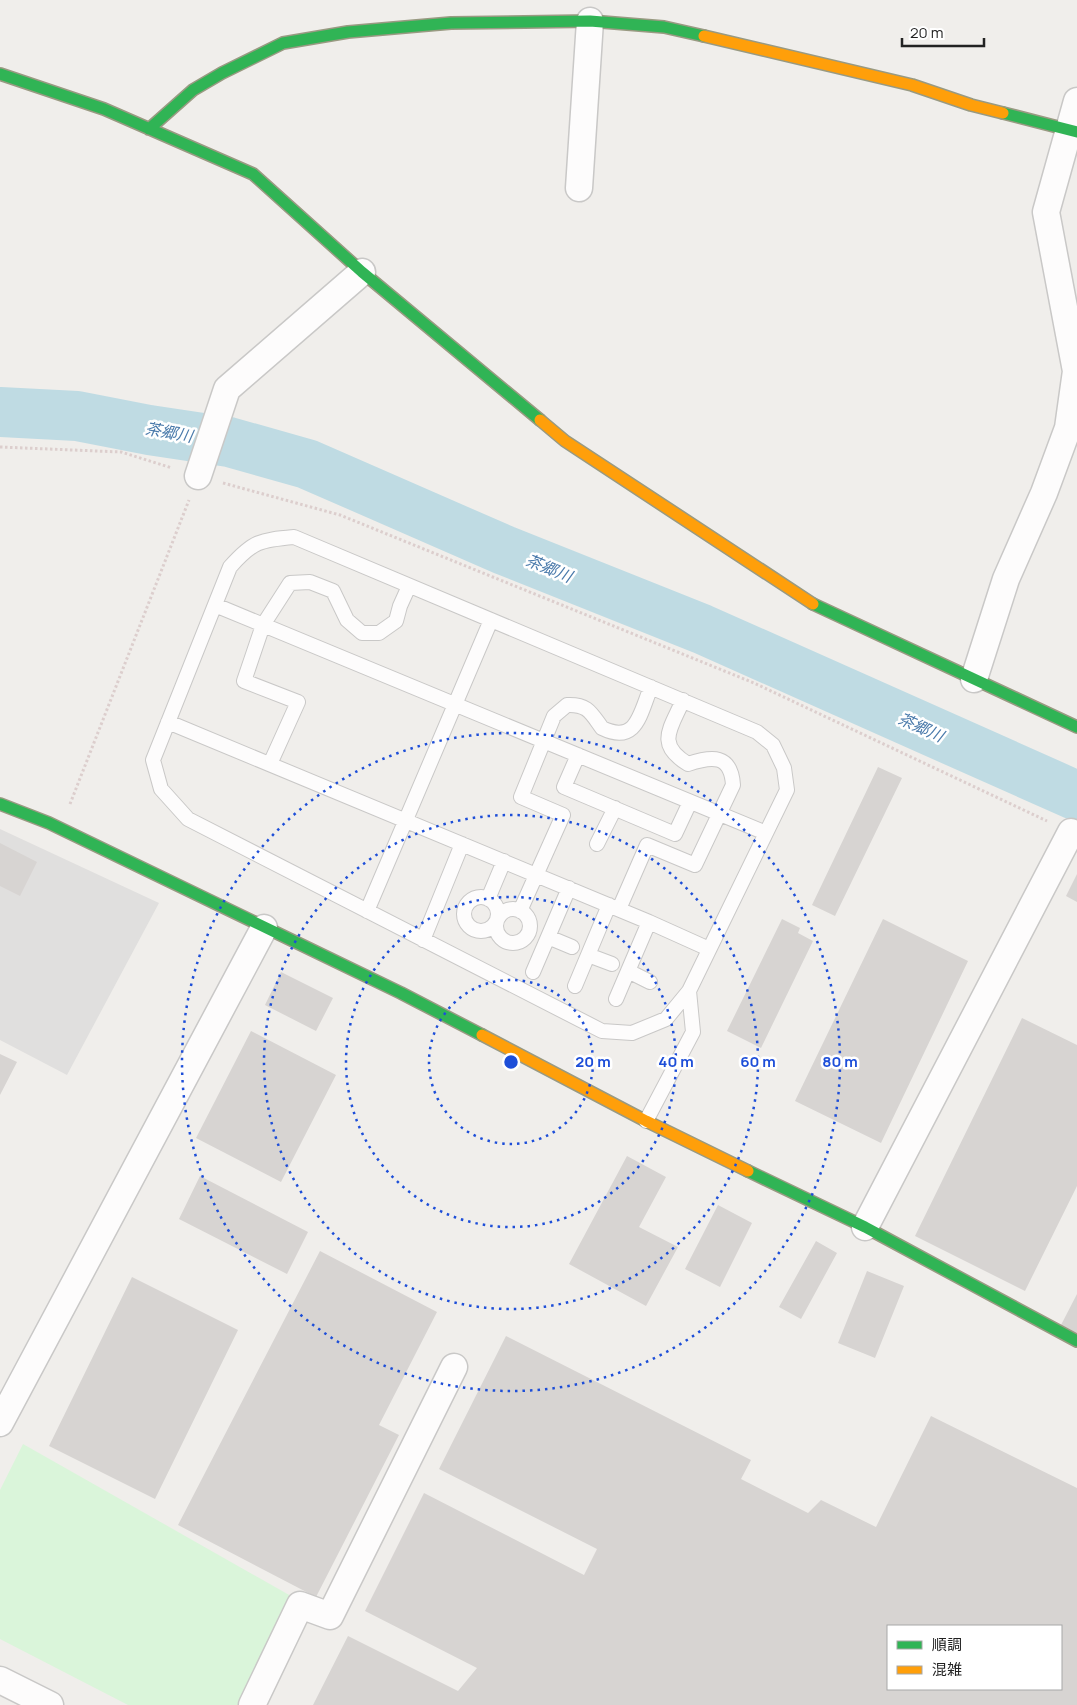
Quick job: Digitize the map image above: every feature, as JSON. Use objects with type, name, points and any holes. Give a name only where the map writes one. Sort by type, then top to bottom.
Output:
[{"type":"street","points":[[579,188],[590,21]]},
{"type":"street","points":[[149,129],[193,90],[222,73],[283,43],[348,32],[451,23],[590,21],[664,27],[912,85],[971,105],[1073,131]]},
{"type":"street","points":[[0,74],[104,110],[253,174],[362,272],[564,441],[808,602],[1077,727]]},
{"type":"street","points":[[974,679],[1006,579],[1072,429],[1076,371],[1046,212],[1073,131],[1077,101]]},
{"type":"street","points":[[198,476],[227,389],[362,272]]},
{"type":"street","points":[[0,804],[61,828],[401,993],[646,1120],[865,1227],[1077,1341]]},
{"type":"street","points":[[865,1227],[1071,832]]},
{"type":"street","points":[[0,1423],[264,928]]},
{"type":"street","points":[[252,1705],[300,1605],[330,1616],[454,1367]]},
{"type":"street","points":[[0,1680],[50,1705]]},
{"type":"lane","points":[[294,537],[409,586],[757,732],[773,745],[784,768],[787,790],[689,991],[666,1019],[632,1033],[602,1031],[188,820],[161,788],[154,760],[230,567],[245,550],[266,539],[294,537]]},
{"type":"lane","points":[[270,764],[298,702],[244,680],[263,625],[290,583],[310,582],[333,591],[347,620],[362,633],[379,633],[396,621],[409,586]]},
{"type":"lane","points":[[215,605],[766,833]]},
{"type":"lane","points":[[367,911],[491,620]]},
{"type":"lane","points":[[520,911],[563,815],[520,797],[554,716],[567,705],[581,705],[588,709],[602,728],[617,734],[626,733],[635,725],[651,687]]},
{"type":"lane","points":[[575,986],[588,955],[647,845],[695,864],[733,785],[729,766],[720,760],[703,759],[688,764],[669,748],[667,736],[683,700]]},
{"type":"lane","points":[[168,722],[614,907],[710,949]]},
{"type":"lane","points":[[578,755],[564,787],[675,834],[690,802]]},
{"type":"lane","points":[[598,844],[615,808]]},
{"type":"lane","points":[[423,940],[462,844]]},
{"type":"lane","points":[[488,899],[504,861]]},
{"type":"lane","points":[[533,972],[568,888]]},
{"type":"lane","points":[[616,999],[649,922]]},
{"type":"lane","points":[[548,937],[572,947]]},
{"type":"lane","points":[[588,955],[612,964]]},
{"type":"lane","points":[[628,971],[650,982]]},
{"type":"lane","points":[[646,1120],[693,1032],[689,991]]},
{"type":"path","points":[[0,447],[121,452],[198,476],[340,515],[754,683],[1071,832]]},
{"type":"path","points":[[61,828],[198,476]]},
{"type":"green space","points":[[23,1444],[291,1596],[239,1705],[128,1705],[0,1639],[0,1490]]},
{"type":"shaded area","points":[[0,829],[159,903],[67,1075],[0,1040]]},
{"type":"building","points":[[878,767],[902,778],[835,916],[812,905]]},
{"type":"building","points":[[0,843],[37,862],[20,896],[0,886]]},
{"type":"building","points":[[1077,874],[1077,902],[1066,896]]},
{"type":"building","points":[[782,919],[800,928],[798,933],[813,941],[761,1048],[727,1031]]},
{"type":"building","points":[[883,919],[968,961],[881,1143],[795,1101]]},
{"type":"building","points":[[281,972],[333,998],[316,1031],[265,1005]]},
{"type":"building","points":[[1022,1018],[1077,1045],[1077,1186],[1025,1291],[915,1236]]},
{"type":"building","points":[[251,1031],[336,1075],[281,1182],[196,1138]]},
{"type":"building","points":[[0,1054],[17,1062],[0,1095]]},
{"type":"building","points":[[627,1156],[666,1177],[639,1227],[678,1247],[646,1306],[569,1264]]},
{"type":"building","points":[[200,1176],[308,1232],[287,1274],[179,1219]]},
{"type":"building","points":[[718,1205],[752,1223],[720,1287],[685,1269]]},
{"type":"building","points":[[816,1241],[837,1253],[801,1319],[779,1307]]},
{"type":"building","points":[[320,1251],[437,1312],[379,1425],[399,1435],[316,1597],[178,1525]]},
{"type":"building","points":[[867,1271],[904,1286],[875,1358],[838,1343]]},
{"type":"building","points":[[132,1277],[238,1330],[155,1499],[49,1446]]},
{"type":"building","points":[[1077,1294],[1077,1333],[1061,1325]]},
{"type":"building","points":[[506,1336],[751,1460],[741,1479],[808,1513],[821,1500],[876,1527],[931,1416],[1077,1488],[1077,1705],[313,1705],[348,1636],[458,1691],[477,1668],[365,1611],[424,1493],[584,1575],[597,1549],[439,1469]]},
{"type":"waterway","name":"茶郷川","points":[[0,412],[77,416],[149,430],[229,442],[307,464],[504,550],[702,629],[1077,796]]},
{"type":"traffic: fast","points":[[149,129],[193,90],[222,73],[283,43],[348,32],[451,23],[590,21],[664,27],[704,36]]},
{"type":"traffic: fast","points":[[0,74],[104,109],[253,174],[362,272],[540,420]]},
{"type":"traffic: fast","points":[[1003,113],[1077,132]]},
{"type":"traffic: fast","points":[[813,604],[1077,727]]},
{"type":"traffic: fast","points":[[0,804],[49,823],[401,993],[482,1035]]},
{"type":"traffic: fast","points":[[748,1171],[865,1227],[1077,1341]]},
{"type":"traffic: slow","points":[[704,36],[912,85],[971,105],[1003,113]]},
{"type":"traffic: slow","points":[[540,420],[565,441],[813,604]]},
{"type":"traffic: slow","points":[[482,1035],[646,1121],[748,1171]]}]
